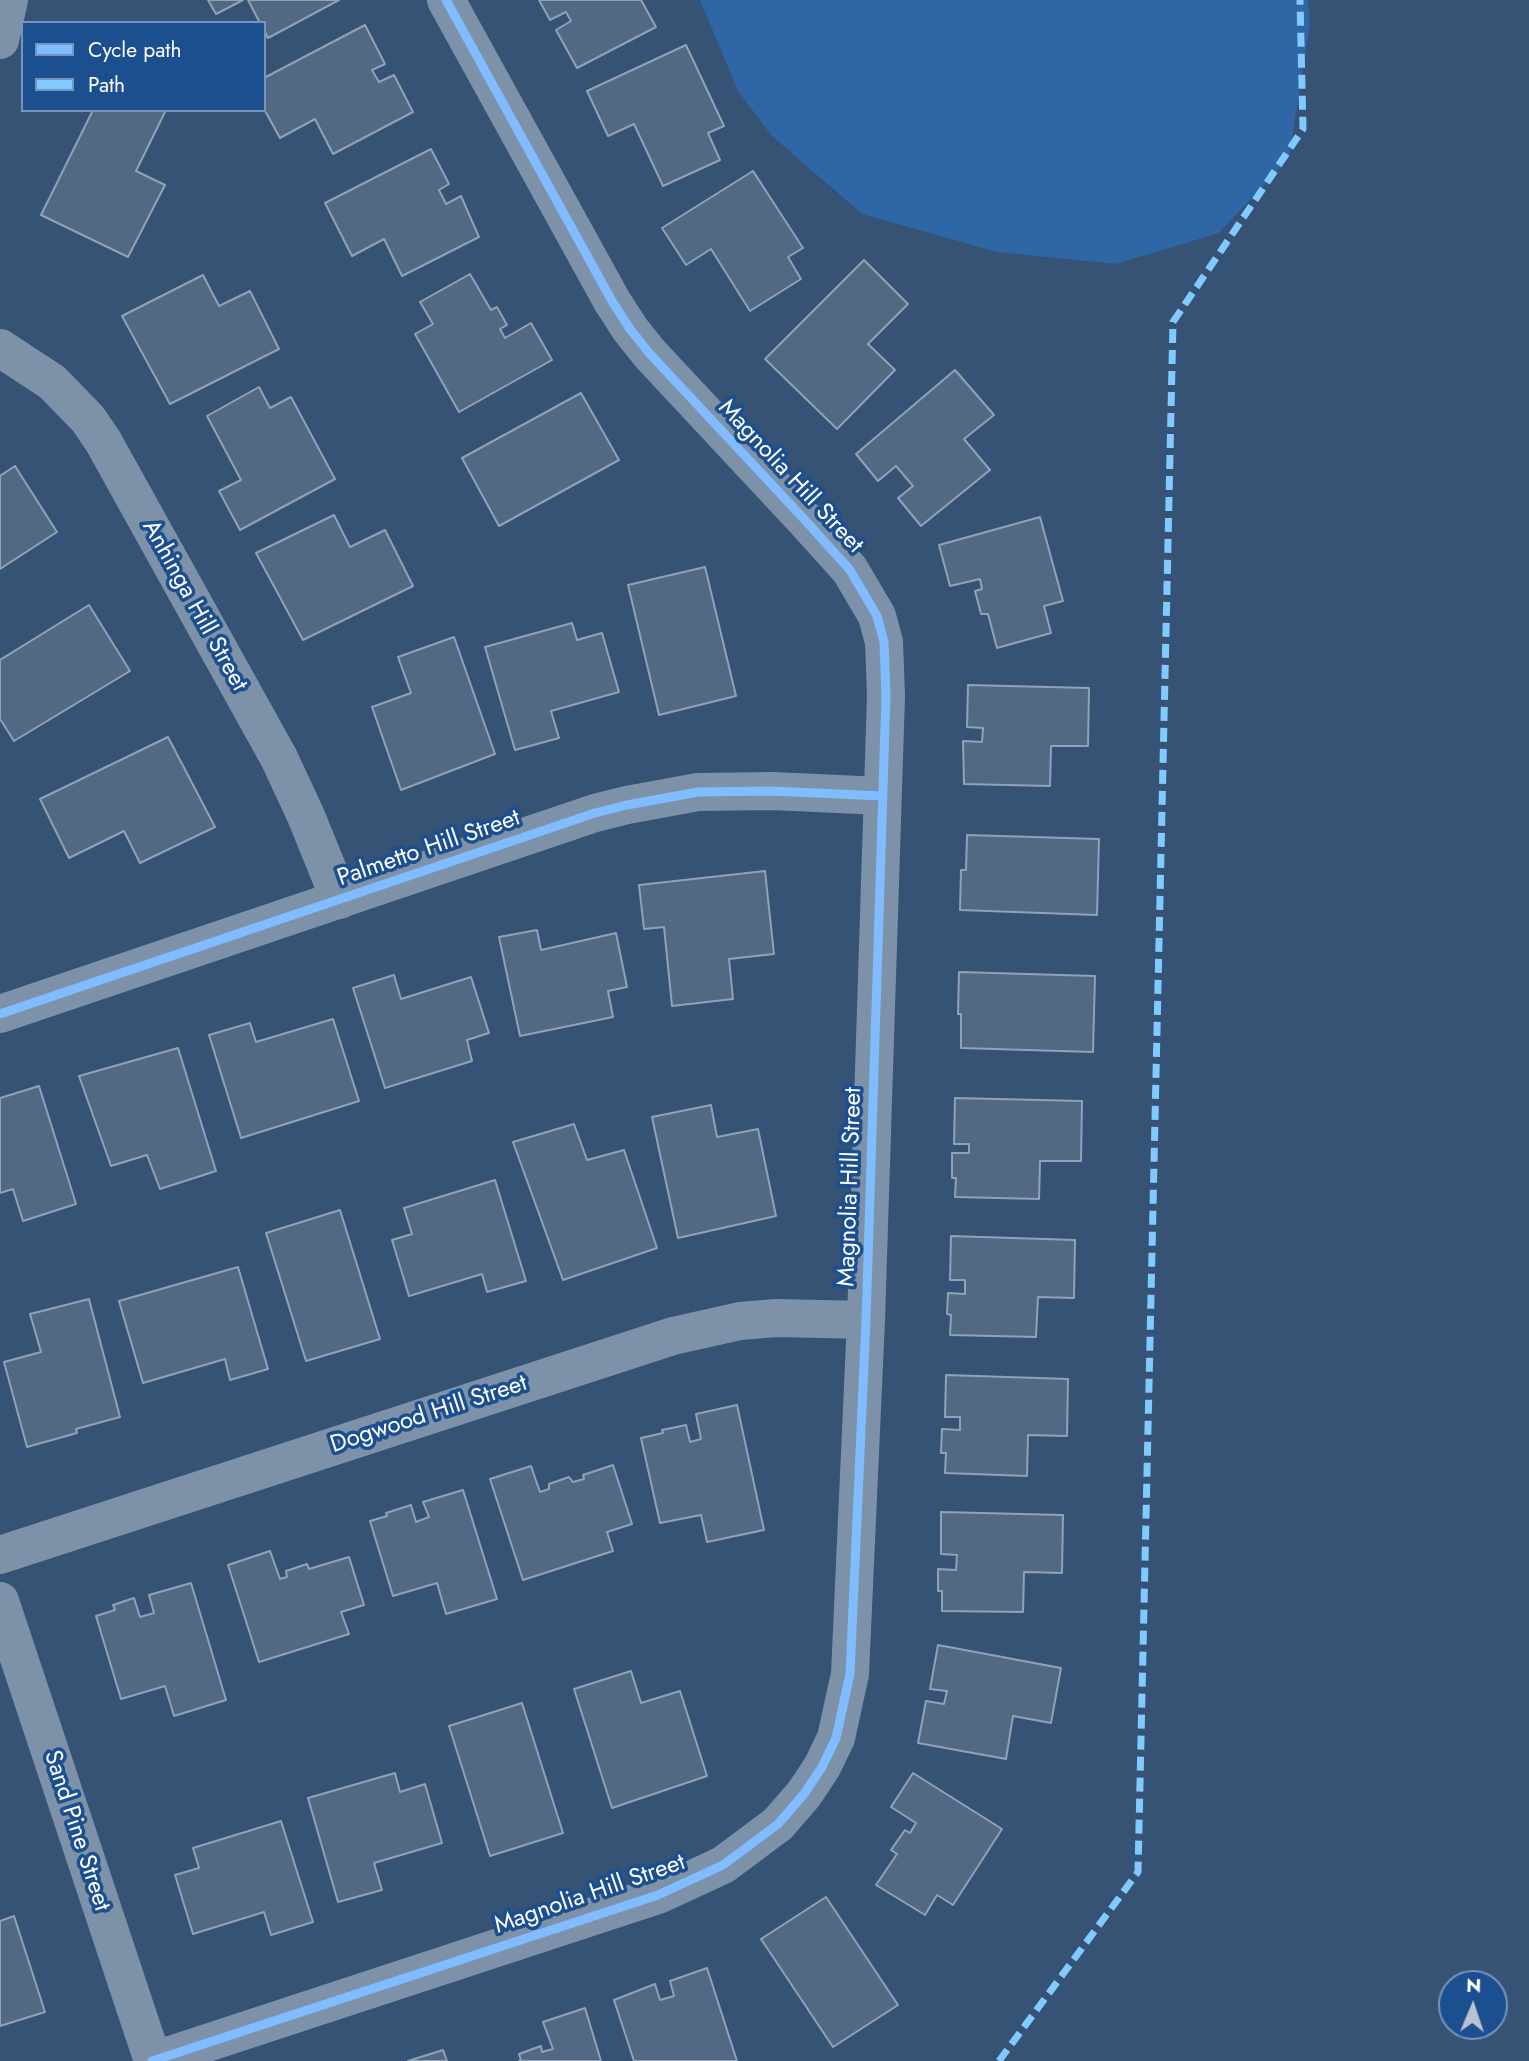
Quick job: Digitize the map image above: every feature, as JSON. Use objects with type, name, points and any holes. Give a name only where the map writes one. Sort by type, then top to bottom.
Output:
[{"type":"street","points":[[0,40],[9,0]]},
{"type":"street","name":"Magnolia Hill Street","points":[[153,2061],[658,1895],[723,1865],[778,1824],[804,1794],[822,1767],[836,1738],[845,1706],[853,1642],[866,1320],[887,669],[884,642],[877,616],[850,570],[664,370],[630,329],[446,0]]},
{"type":"street","name":"Anhinga Hill Street","points":[[0,348],[52,382],[88,419],[103,441],[284,768],[341,900]]},
{"type":"street","name":"Palmetto Hill Street","points":[[0,1014],[595,813],[698,792],[882,796]]},
{"type":"street","name":"Dogwood Hill Street","points":[[0,1555],[673,1336],[740,1321],[764,1319],[866,1320]]},
{"type":"street","name":"Sand Pine Street","points":[[0,1601],[153,2061]]},
{"type":"shaded area","points":[[700,0],[1308,0],[1310,23],[1289,158],[1219,233],[1116,264],[997,252],[862,214],[771,135],[738,91]]},
{"type":"building","points":[[208,0],[243,0],[216,14]]},
{"type":"building","points":[[248,0],[339,0],[268,38],[266,21],[259,21]]},
{"type":"building","points":[[539,0],[641,0],[656,27],[577,68],[556,30],[571,21],[566,12],[550,20]]},
{"type":"building","points":[[365,25],[385,64],[372,70],[379,82],[394,75],[413,112],[333,154],[315,119],[280,138],[266,112],[266,77]]},
{"type":"building","points":[[686,45],[724,126],[708,133],[720,160],[663,186],[634,124],[608,136],[587,91]]},
{"type":"building","points":[[92,112],[165,112],[136,171],[165,185],[128,257],[41,215]]},
{"type":"building","points":[[431,149],[449,184],[439,190],[446,204],[461,196],[479,237],[402,276],[384,239],[352,256],[325,203]]},
{"type":"building","points":[[753,171],[803,248],[788,257],[801,279],[750,311],[711,249],[686,265],[662,228]]},
{"type":"building","points":[[864,260],[908,304],[868,344],[895,370],[837,429],[765,359]]},
{"type":"building","points":[[470,274],[491,310],[497,307],[507,325],[500,329],[505,338],[531,323],[552,360],[459,412],[415,334],[433,324],[420,302]]},
{"type":"building","points":[[203,275],[219,306],[250,291],[279,349],[170,404],[122,316]]},
{"type":"building","points":[[955,370],[994,415],[964,439],[990,470],[921,526],[898,498],[913,486],[896,466],[878,481],[856,454]]},
{"type":"building","points":[[259,387],[270,408],[291,397],[335,479],[240,530],[219,491],[241,480],[207,416]]},
{"type":"building","points":[[581,393],[619,460],[499,526],[462,458]]},
{"type":"building","points":[[15,466],[57,532],[0,569],[0,476]]},
{"type":"building","points":[[334,515],[350,547],[385,530],[413,586],[303,640],[256,553]]},
{"type":"building","points":[[1040,517],[1063,601],[1044,606],[1051,633],[997,648],[988,614],[981,614],[975,591],[982,589],[980,579],[950,586],[939,545]]},
{"type":"building","points":[[705,567],[736,696],[659,715],[628,585]]},
{"type":"building","points":[[89,605],[130,671],[14,741],[0,719],[0,660]]},
{"type":"building","points":[[572,623],[577,640],[602,633],[619,692],[551,711],[559,738],[515,750],[485,647]]},
{"type":"building","points":[[454,637],[495,754],[401,790],[372,707],[411,693],[398,657]]},
{"type":"building","points":[[968,685],[1089,688],[1088,746],[1051,746],[1050,786],[964,784],[963,741],[982,742],[983,728],[967,727]]},
{"type":"building","points":[[168,737],[215,827],[140,863],[124,831],[69,858],[40,799]]},
{"type":"building","points":[[967,835],[1099,839],[1097,915],[960,910],[961,870],[966,870]]},
{"type":"building","points":[[765,871],[774,954],[729,959],[733,999],[672,1006],[664,927],[644,929],[639,885]]},
{"type":"building","points":[[537,930],[541,950],[616,933],[627,987],[608,991],[613,1017],[520,1036],[499,937]]},
{"type":"building","points":[[959,972],[1095,976],[1093,1052],[961,1048],[961,1014],[958,1014]]},
{"type":"building","points":[[394,975],[401,999],[471,977],[489,1033],[467,1040],[472,1061],[385,1088],[353,988]]},
{"type":"building","points":[[333,1019],[359,1101],[241,1138],[209,1035],[250,1023],[256,1042]]},
{"type":"building","points":[[178,1048],[216,1171],[160,1189],[147,1155],[111,1166],[79,1076]]},
{"type":"building","points":[[39,1086],[76,1204],[23,1221],[13,1189],[0,1193],[0,1098]]},
{"type":"building","points":[[955,1098],[1082,1101],[1081,1161],[1040,1161],[1039,1199],[955,1197],[956,1178],[952,1178],[952,1153],[969,1153],[969,1144],[954,1144]]},
{"type":"building","points":[[711,1105],[717,1137],[758,1129],[776,1216],[678,1238],[652,1117]]},
{"type":"building","points":[[574,1124],[587,1160],[624,1150],[657,1248],[563,1280],[513,1142]]},
{"type":"building","points":[[495,1180],[526,1281],[487,1292],[482,1274],[409,1296],[392,1240],[412,1234],[404,1208]]},
{"type":"building","points":[[340,1210],[380,1339],[306,1361],[266,1233]]},
{"type":"building","points":[[951,1236],[1075,1240],[1074,1298],[1038,1297],[1036,1337],[950,1335],[948,1293],[965,1294],[965,1280],[950,1280]]},
{"type":"building","points":[[238,1267],[268,1369],[230,1380],[225,1359],[143,1383],[119,1301]]},
{"type":"building","points":[[89,1299],[120,1417],[27,1447],[4,1362],[41,1352],[30,1314]]},
{"type":"building","points":[[946,1375],[1068,1379],[1067,1436],[1028,1435],[1027,1476],[945,1473],[946,1453],[941,1453],[942,1429],[960,1430],[960,1417],[945,1417]]},
{"type":"building","points":[[737,1405],[764,1530],[707,1542],[701,1515],[660,1523],[641,1438],[686,1425],[690,1442],[701,1439],[696,1414]]},
{"type":"building","points":[[613,1465],[632,1524],[607,1532],[613,1551],[523,1580],[490,1479],[531,1466],[540,1492],[549,1489],[549,1484],[569,1477],[573,1482],[584,1479],[583,1475]]},
{"type":"building","points":[[463,1490],[497,1599],[446,1614],[437,1583],[393,1596],[370,1521],[411,1505],[416,1522],[429,1517],[423,1502]]},
{"type":"building","points":[[941,1512],[1063,1515],[1062,1573],[1024,1572],[1023,1612],[942,1611],[938,1569],[956,1570],[957,1555],[941,1554]]},
{"type":"building","points":[[270,1551],[280,1579],[287,1577],[286,1571],[307,1564],[309,1569],[349,1557],[364,1605],[341,1612],[349,1634],[259,1662],[228,1565]]},
{"type":"building","points":[[191,1583],[226,1700],[174,1716],[165,1686],[121,1699],[96,1616],[115,1610],[113,1605],[134,1598],[140,1617],[154,1613],[149,1595]]},
{"type":"building","points":[[938,1645],[1061,1668],[1051,1723],[1013,1716],[1006,1759],[918,1743],[926,1701],[944,1704],[947,1691],[930,1689]]},
{"type":"building","points":[[631,1671],[641,1703],[680,1691],[707,1776],[612,1808],[574,1689]]},
{"type":"building","points":[[522,1703],[563,1833],[490,1856],[449,1726]]},
{"type":"building","points":[[395,1773],[400,1792],[425,1784],[442,1843],[374,1863],[382,1890],[338,1902],[308,1798]]},
{"type":"building","points":[[913,1773],[1002,1829],[953,1905],[937,1895],[925,1915],[876,1885],[897,1854],[891,1850],[905,1830],[910,1833],[916,1823],[891,1807]]},
{"type":"building","points":[[281,1821],[313,1922],[271,1935],[264,1912],[193,1934],[175,1875],[199,1868],[193,1848]]},
{"type":"building","points":[[826,1897],[898,2005],[833,2047],[761,1939]]},
{"type":"building","points":[[14,1916],[45,2012],[0,2026],[0,1921]]},
{"type":"building","points":[[707,1968],[737,2061],[634,2061],[614,2000],[655,1984],[660,2000],[674,1996],[670,1981]]},
{"type":"building","points":[[585,2008],[601,2061],[519,2061],[519,2054],[541,2046],[542,2052],[553,2049],[543,2022]]},
{"type":"building","points":[[443,2050],[447,2061],[408,2061]]},
{"type":"marked path","points":[[999,2061],[1138,1872],[1173,322],[1303,129],[1300,0]]},
{"type":"cycle path","points":[[152,2061],[658,1895],[723,1865],[778,1824],[804,1794],[822,1767],[836,1738],[850,1674],[866,1320],[886,696],[884,642],[877,616],[850,570],[630,329],[446,0]]},
{"type":"cycle path","points":[[0,1014],[595,813],[627,805],[698,792],[772,791],[882,796]]}]
